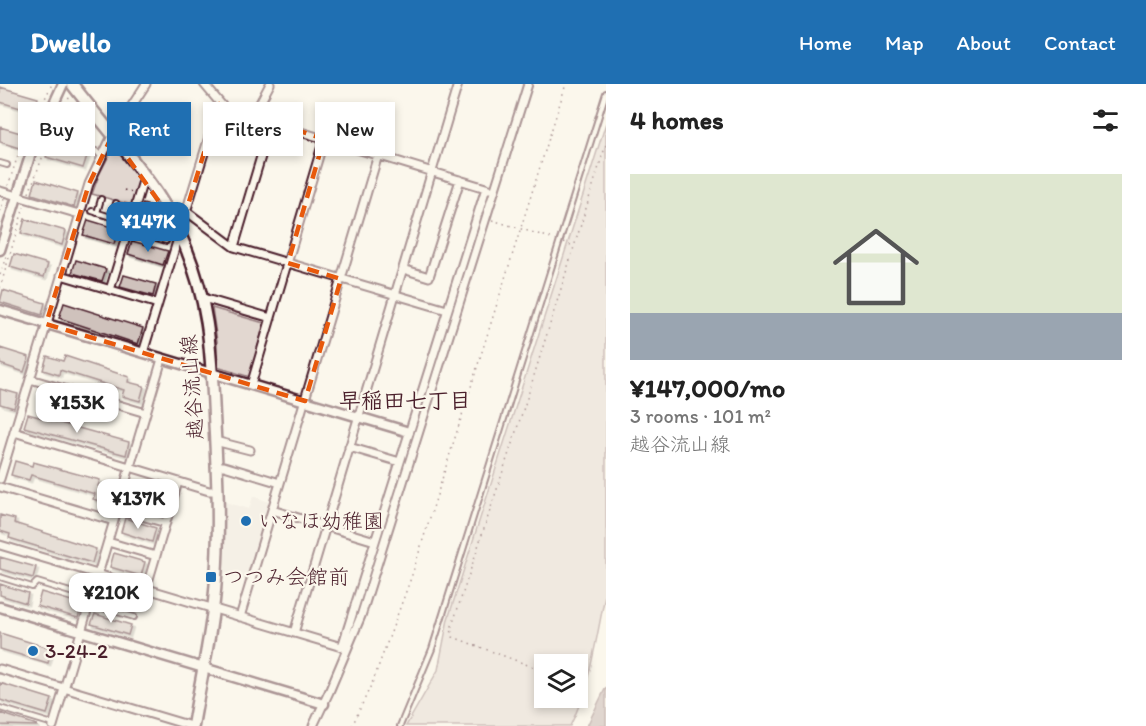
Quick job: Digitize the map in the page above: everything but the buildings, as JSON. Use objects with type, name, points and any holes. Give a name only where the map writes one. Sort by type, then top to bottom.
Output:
[{"type":"main road","name":"越谷流山線","points":[[70,85],[107,130]]},
{"type":"main road","name":"越谷流山線","points":[[127,156],[161,200],[180,234],[193,265],[210,332],[218,491],[218,551],[213,609],[192,726]]},
{"type":"street","points":[[134,102],[146,84]]},
{"type":"street","points":[[204,84],[218,102]]},
{"type":"street","points":[[260,102],[270,84]]},
{"type":"street","points":[[294,633],[458,84]]},
{"type":"street","points":[[313,726],[324,704],[384,545],[527,85],[519,84]]},
{"type":"street","points":[[0,250],[22,197],[42,126],[70,85]]},
{"type":"street","points":[[0,479],[3,459],[14,432],[79,214],[89,184],[107,145]]},
{"type":"street","points":[[143,353],[203,156]]},
{"type":"street","points":[[234,247],[261,156]]},
{"type":"street","points":[[251,385],[319,156]]},
{"type":"street","points":[[240,617],[378,156]]},
{"type":"street","points":[[381,156],[494,191]]},
{"type":"street","points":[[110,290],[142,184],[146,180]]},
{"type":"street","points":[[403,269],[429,277],[460,180]]},
{"type":"street","points":[[344,648],[375,541],[486,188]]},
{"type":"street","points":[[3,192],[79,214]]},
{"type":"street","points":[[186,211],[234,247],[447,310]]},
{"type":"street","points":[[61,275],[158,304]]},
{"type":"street","points":[[203,298],[271,318]]},
{"type":"street","points":[[0,310],[251,385],[267,393],[305,401],[409,432]]},
{"type":"street","points":[[53,725],[162,359]]},
{"type":"street","points":[[30,379],[146,414]]},
{"type":"street","points":[[14,432],[209,491],[218,491]]},
{"type":"street","points":[[215,441],[250,450]]},
{"type":"street","points":[[349,447],[400,462]]},
{"type":"street","points":[[217,466],[280,483]]},
{"type":"street","points":[[146,589],[178,482]]},
{"type":"street","points":[[0,487],[114,521]]},
{"type":"street","points":[[117,509],[166,523]]},
{"type":"street","points":[[272,510],[375,541]]},
{"type":"street","points":[[108,542],[156,556]]},
{"type":"street","points":[[0,545],[344,648]]},
{"type":"street","points":[[0,607],[324,704]]},
{"type":"street","points":[[0,669],[192,726]]},
{"type":"street","points":[[154,726],[158,716]]},
{"type":"lane","points":[[400,726],[432,649],[606,93]]},
{"type":"lane","points":[[95,151],[101,156]]},
{"type":"lane","points":[[0,163],[7,165]]},
{"type":"lane","points":[[101,199],[94,212],[166,241]]},
{"type":"lane","points":[[112,218],[116,203]]},
{"type":"lane","points":[[160,239],[165,221]]},
{"type":"lane","points":[[0,577],[32,587],[37,582],[134,617]]},
{"type":"lane","points":[[0,708],[53,725]]},
{"type":"path","points":[[0,212],[3,192],[18,155],[52,84]]},
{"type":"path","points":[[352,726],[373,681],[405,596],[566,84]]},
{"type":"path","points":[[0,275],[22,197],[70,85]]},
{"type":"path","points":[[534,667],[453,637],[451,629],[606,144]]},
{"type":"path","points":[[0,288],[22,197]]},
{"type":"path","points":[[494,221],[574,246]]},
{"type":"path","points":[[233,374],[234,368]]},
{"type":"highlighted area","points":[[219,104],[324,139],[288,263],[341,279],[305,401],[46,324],[89,184],[112,136],[180,231]]},
{"type":"shaded area","points":[[606,123],[606,591],[588,678],[588,654],[534,654],[534,708],[578,708],[570,726],[406,726],[438,670],[448,619]]},
{"type":"shaded area","points":[[109,156],[122,156],[138,177],[139,183],[132,205],[92,194]]},
{"type":"shaded area","points":[[212,308],[264,323],[250,377],[217,367],[217,341]]},
{"type":"shaded area","points":[[253,496],[272,503],[248,581],[222,574],[222,501],[249,509]]},
{"type":"shaded area","points":[[606,687],[606,726],[587,726]]},
{"type":"place","name":"いなほ幼稚園","points":[[246,521]]},
{"type":"place","name":"つつみ会館前","points":[[211,577]]},
{"type":"place","name":"3-24-2","points":[[33,651]]},
{"type":"district","name":"早稲田七丁目","points":[[405,400]]}]
